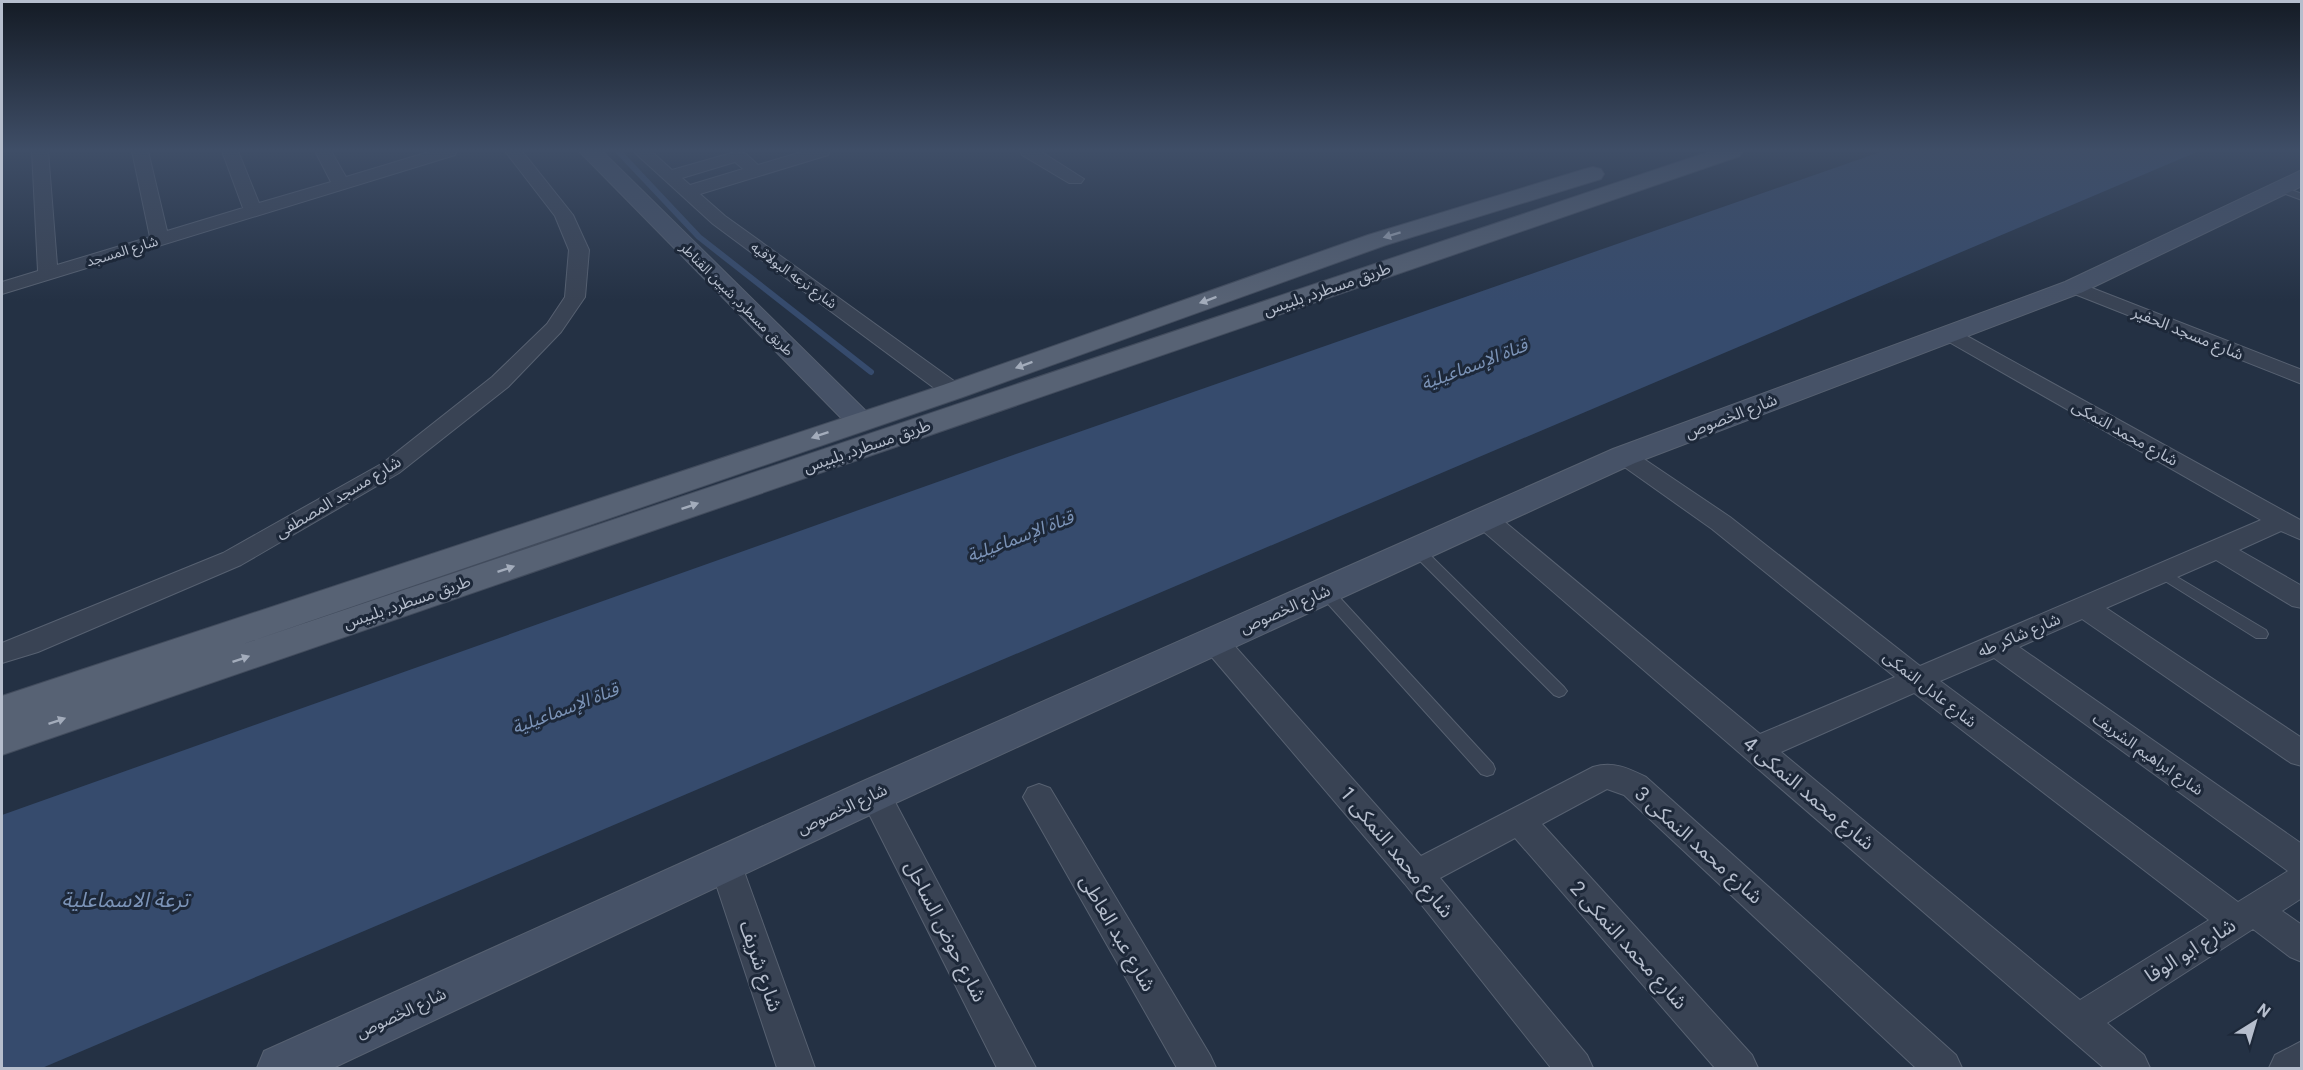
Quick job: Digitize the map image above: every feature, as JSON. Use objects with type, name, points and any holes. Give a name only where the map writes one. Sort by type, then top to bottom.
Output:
[{"type":"main road","name":"طريق مسطرد, شبين القناطر","points":[[640,201],[860,421]]},
{"type":"main road","name":"طريق مسطرد, بلبيس","points":[[2,711],[953,390],[1377,240],[1505,201]]},
{"type":"main road","name":"طريق مسطرد, بلبيس","points":[[2,740],[1585,201]]},
{"type":"main road","name":"شارع الخصوص","points":[[281,1068],[874,794],[1624,456],[2074,287],[2262,201]]},
{"type":"street","points":[[43,201],[48,274]]},
{"type":"street","points":[[151,201],[160,240]]},
{"type":"street","points":[[249,201],[253,211]]},
{"type":"street","name":"شارع المسجد","points":[[2,288],[286,201]]},
{"type":"street","name":"شارع مسجد المصطفى","points":[[2,653],[232,559],[391,468],[500,382],[554,328],[575,297],[579,249],[564,215],[553,201]]},
{"type":"street","name":"شارع ترعه البولاقيه","points":[[697,201],[719,220],[953,390]]},
{"type":"street","name":"شارع مسجد الحفير","points":[[2074,287],[2301,378]]},
{"type":"street","name":"شارع محمد النمكى","points":[[1948,334],[2291,527]]},
{"type":"street","name":"شارع عادل النمكى","points":[[1624,456],[1721,523],[1918,680],[2245,915],[2301,946]]},
{"type":"street","name":"شارع محمد النمكى 4","points":[[1485,519],[2131,1068]]},
{"type":"street","name":"شارع شاكر طه","points":[[1757,749],[2218,549],[2291,527]]},
{"type":"street","points":[[2218,549],[2301,599]]},
{"type":"street","points":[[2084,607],[2301,754]]},
{"type":"street","name":"شارع محمد النمكى 1","points":[[1214,641],[1417,874],[1574,1068]]},
{"type":"street","name":"شارع ابراهيم الشريف","points":[[1995,644],[2301,863]]},
{"type":"street","name":"شارع محمد النمكى 3","points":[[1417,874],[1604,776],[1628,782],[1943,1068]]},
{"type":"street","name":"شارع حوض الساحل","points":[[874,794],[1017,1068]]},
{"type":"street","name":"شارع عبد العاطى","points":[[1039,797],[1197,1068]]},
{"type":"street","name":"شارع محمد النمكى 2","points":[[1519,821],[1740,1068]]},
{"type":"street","name":"شارع شريف","points":[[725,863],[796,1068]]},
{"type":"street","name":"شارع ابو الوفا","points":[[2078,1021],[2301,880]]},
{"type":"lane","points":[[1417,550],[1559,691]]},
{"type":"lane","points":[[2162,573],[2261,634]]},
{"type":"lane","points":[[1325,591],[1487,769]]},
{"type":"water","name":"ترعة الاسماعلية","points":[[1740,201],[2082,201],[42,1068],[2,1068],[2,815],[1016,454]]},
{"type":"waterway","points":[[665,201],[699,237],[871,372]]},
{"type":"water label","name":"قناة الإسماعيلية","points":[[1474,364]]},
{"type":"water label","name":"قناة الإسماعيلية","points":[[1020,536]]},
{"type":"water label","name":"قناة الإسماعيلية","points":[[565,708]]}]
